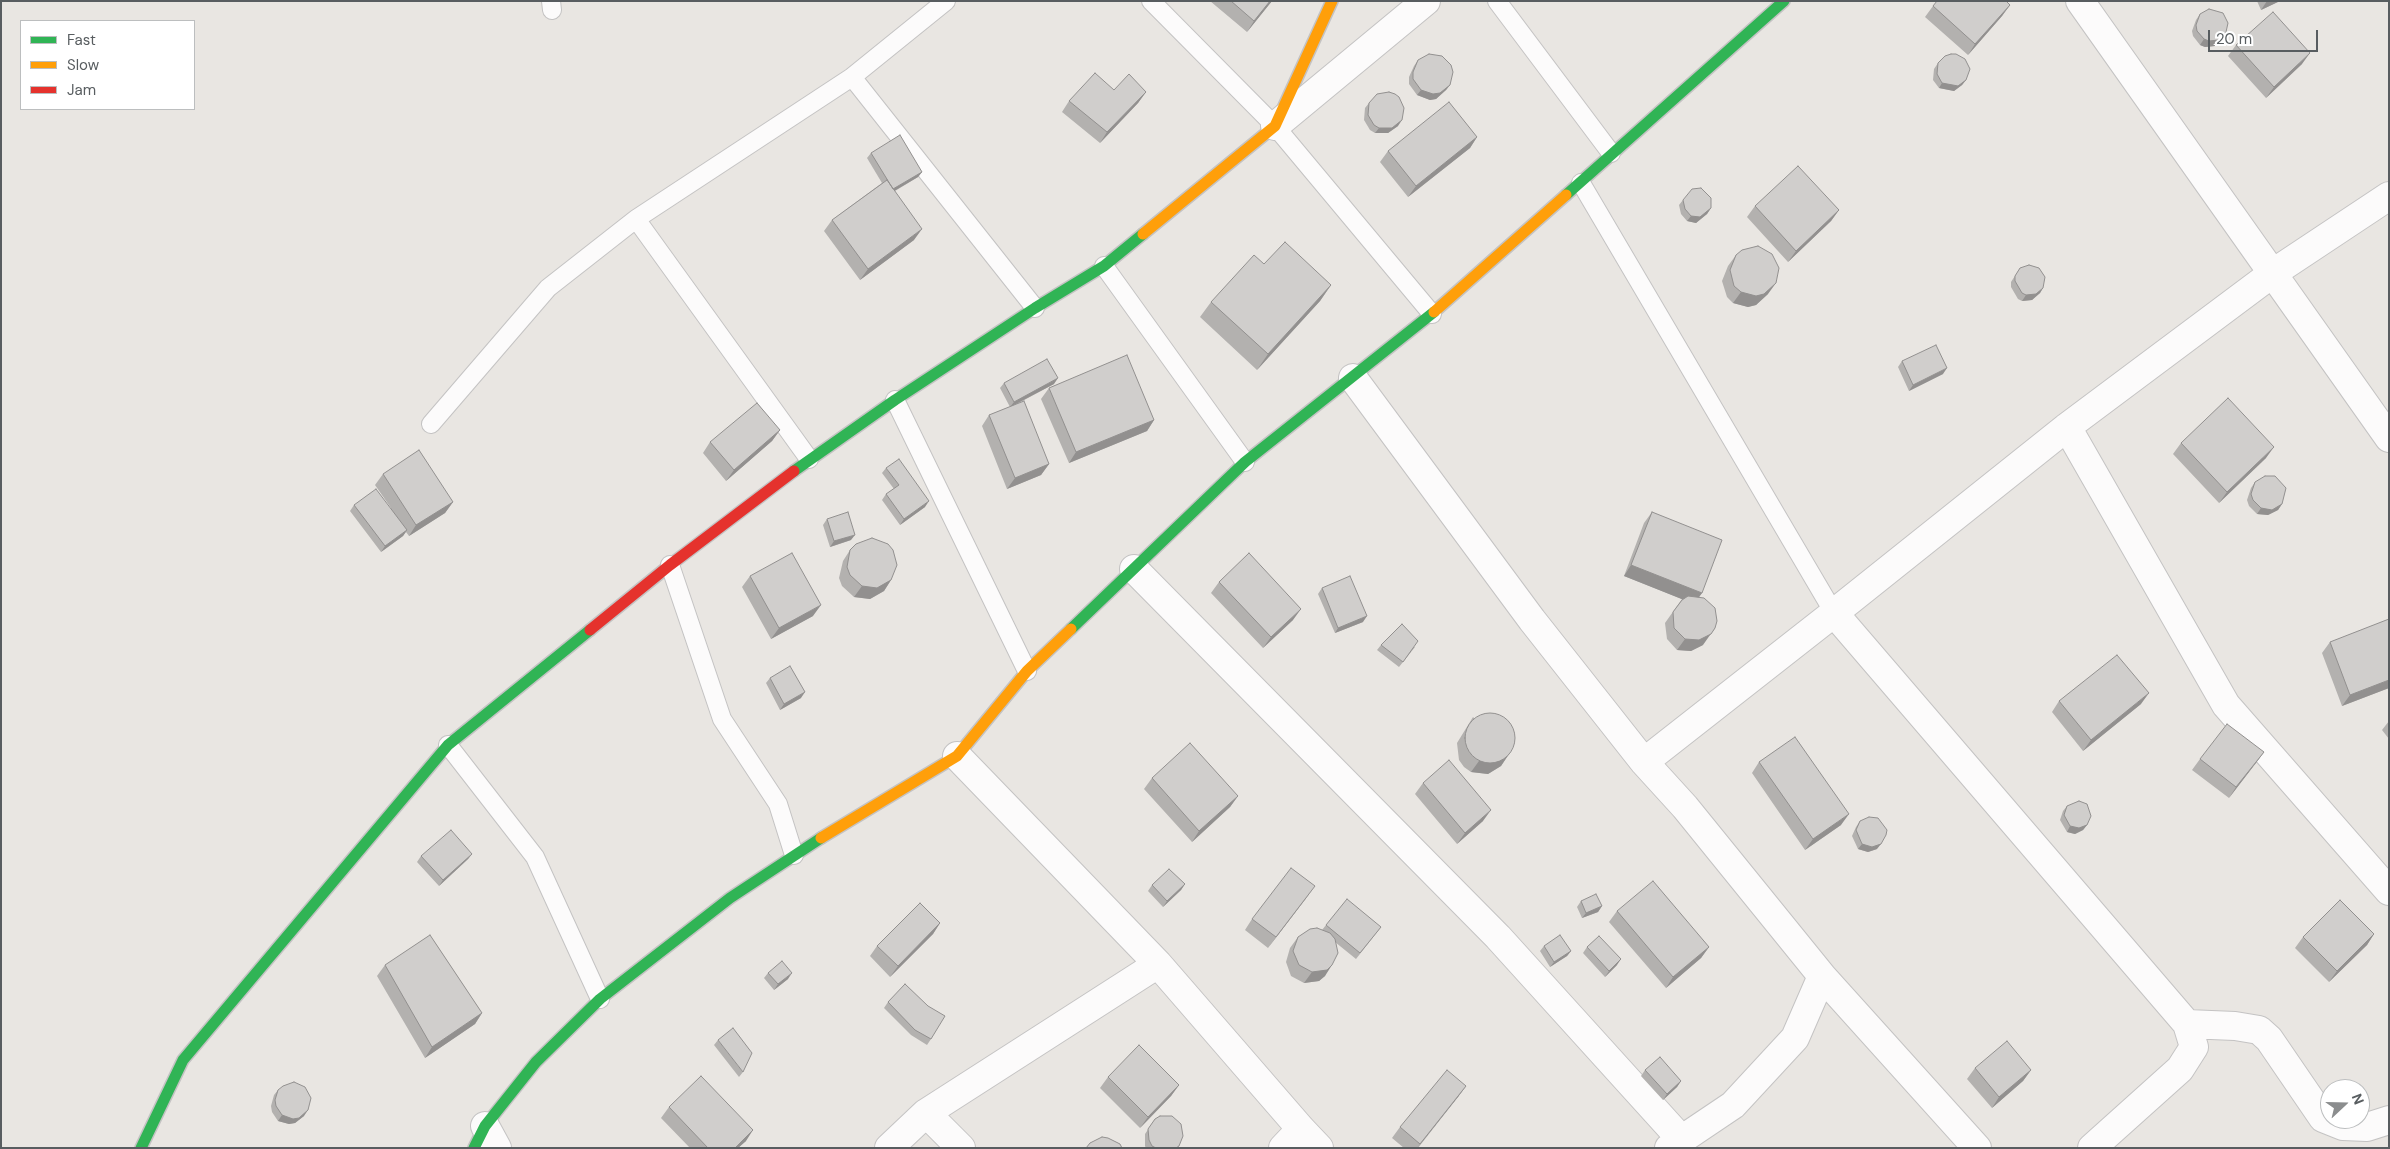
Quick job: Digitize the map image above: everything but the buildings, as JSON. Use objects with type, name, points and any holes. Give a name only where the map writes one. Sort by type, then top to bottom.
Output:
[{"type":"street","points":[[1275,126],[1332,1]]},
{"type":"street","points":[[141,1148],[183,1060],[448,745],[670,565],[810,460],[895,400],[1034,308],[1104,266],[1426,1]]},
{"type":"street","points":[[485,1141],[536,1062],[600,999],[730,898],[794,855],[957,756],[1027,670],[1245,462],[1432,314],[1784,1]]},
{"type":"street","points":[[2080,1],[2389,438]]},
{"type":"street","points":[[1644,762],[2067,427],[2273,273],[2389,196]]},
{"type":"street","points":[[1353,378],[1532,620],[1644,762],[1685,807],[1822,976],[1978,1148]]},
{"type":"street","points":[[2067,427],[2226,705],[2389,891]]},
{"type":"street","points":[[1134,569],[1498,937],[1675,1143],[1733,1105],[1795,1038],[1822,976]]},
{"type":"street","points":[[1834,613],[2187,1024],[2194,1047],[2180,1069],[2092,1148]]},
{"type":"street","points":[[957,756],[1158,964],[1301,1142]]},
{"type":"street","points":[[889,1148],[926,1113],[1158,964]]},
{"type":"street","points":[[2187,1024],[2235,1026],[2259,1030],[2269,1039],[2323,1118],[2343,1126],[2367,1127],[2389,1120]]},
{"type":"street","points":[[926,1113],[961,1148]]},
{"type":"lane","points":[[431,424],[548,288],[636,219],[852,77],[946,1]]},
{"type":"lane","points":[[1151,1],[1275,126],[1432,314]]},
{"type":"lane","points":[[1497,1],[1611,153]]},
{"type":"lane","points":[[852,77],[1034,308]]},
{"type":"lane","points":[[1581,183],[1834,613]]},
{"type":"lane","points":[[636,219],[810,460]]},
{"type":"lane","points":[[1104,266],[1245,462]]},
{"type":"lane","points":[[895,400],[1027,670]]},
{"type":"lane","points":[[670,565],[722,719],[778,804],[794,855]]},
{"type":"lane","points":[[448,745],[535,857],[600,999]]},
{"type":"traffic: fast","points":[[1566,195],[1784,1]]},
{"type":"traffic: fast","points":[[794,471],[895,400],[1035,308],[1104,266],[1143,234]]},
{"type":"traffic: fast","points":[[1071,629],[1245,462],[1434,312]]},
{"type":"traffic: fast","points":[[141,1148],[183,1060],[448,745],[590,630]]},
{"type":"traffic: fast","points":[[474,1148],[485,1126],[536,1062],[600,999],[730,898],[821,838]]},
{"type":"traffic: slow","points":[[1143,234],[1275,126],[1332,1]]},
{"type":"traffic: slow","points":[[1434,312],[1566,195]]},
{"type":"traffic: slow","points":[[821,838],[957,756],[1027,671],[1071,629]]},
{"type":"traffic: jam","points":[[590,630],[670,565],[794,471]]}]
